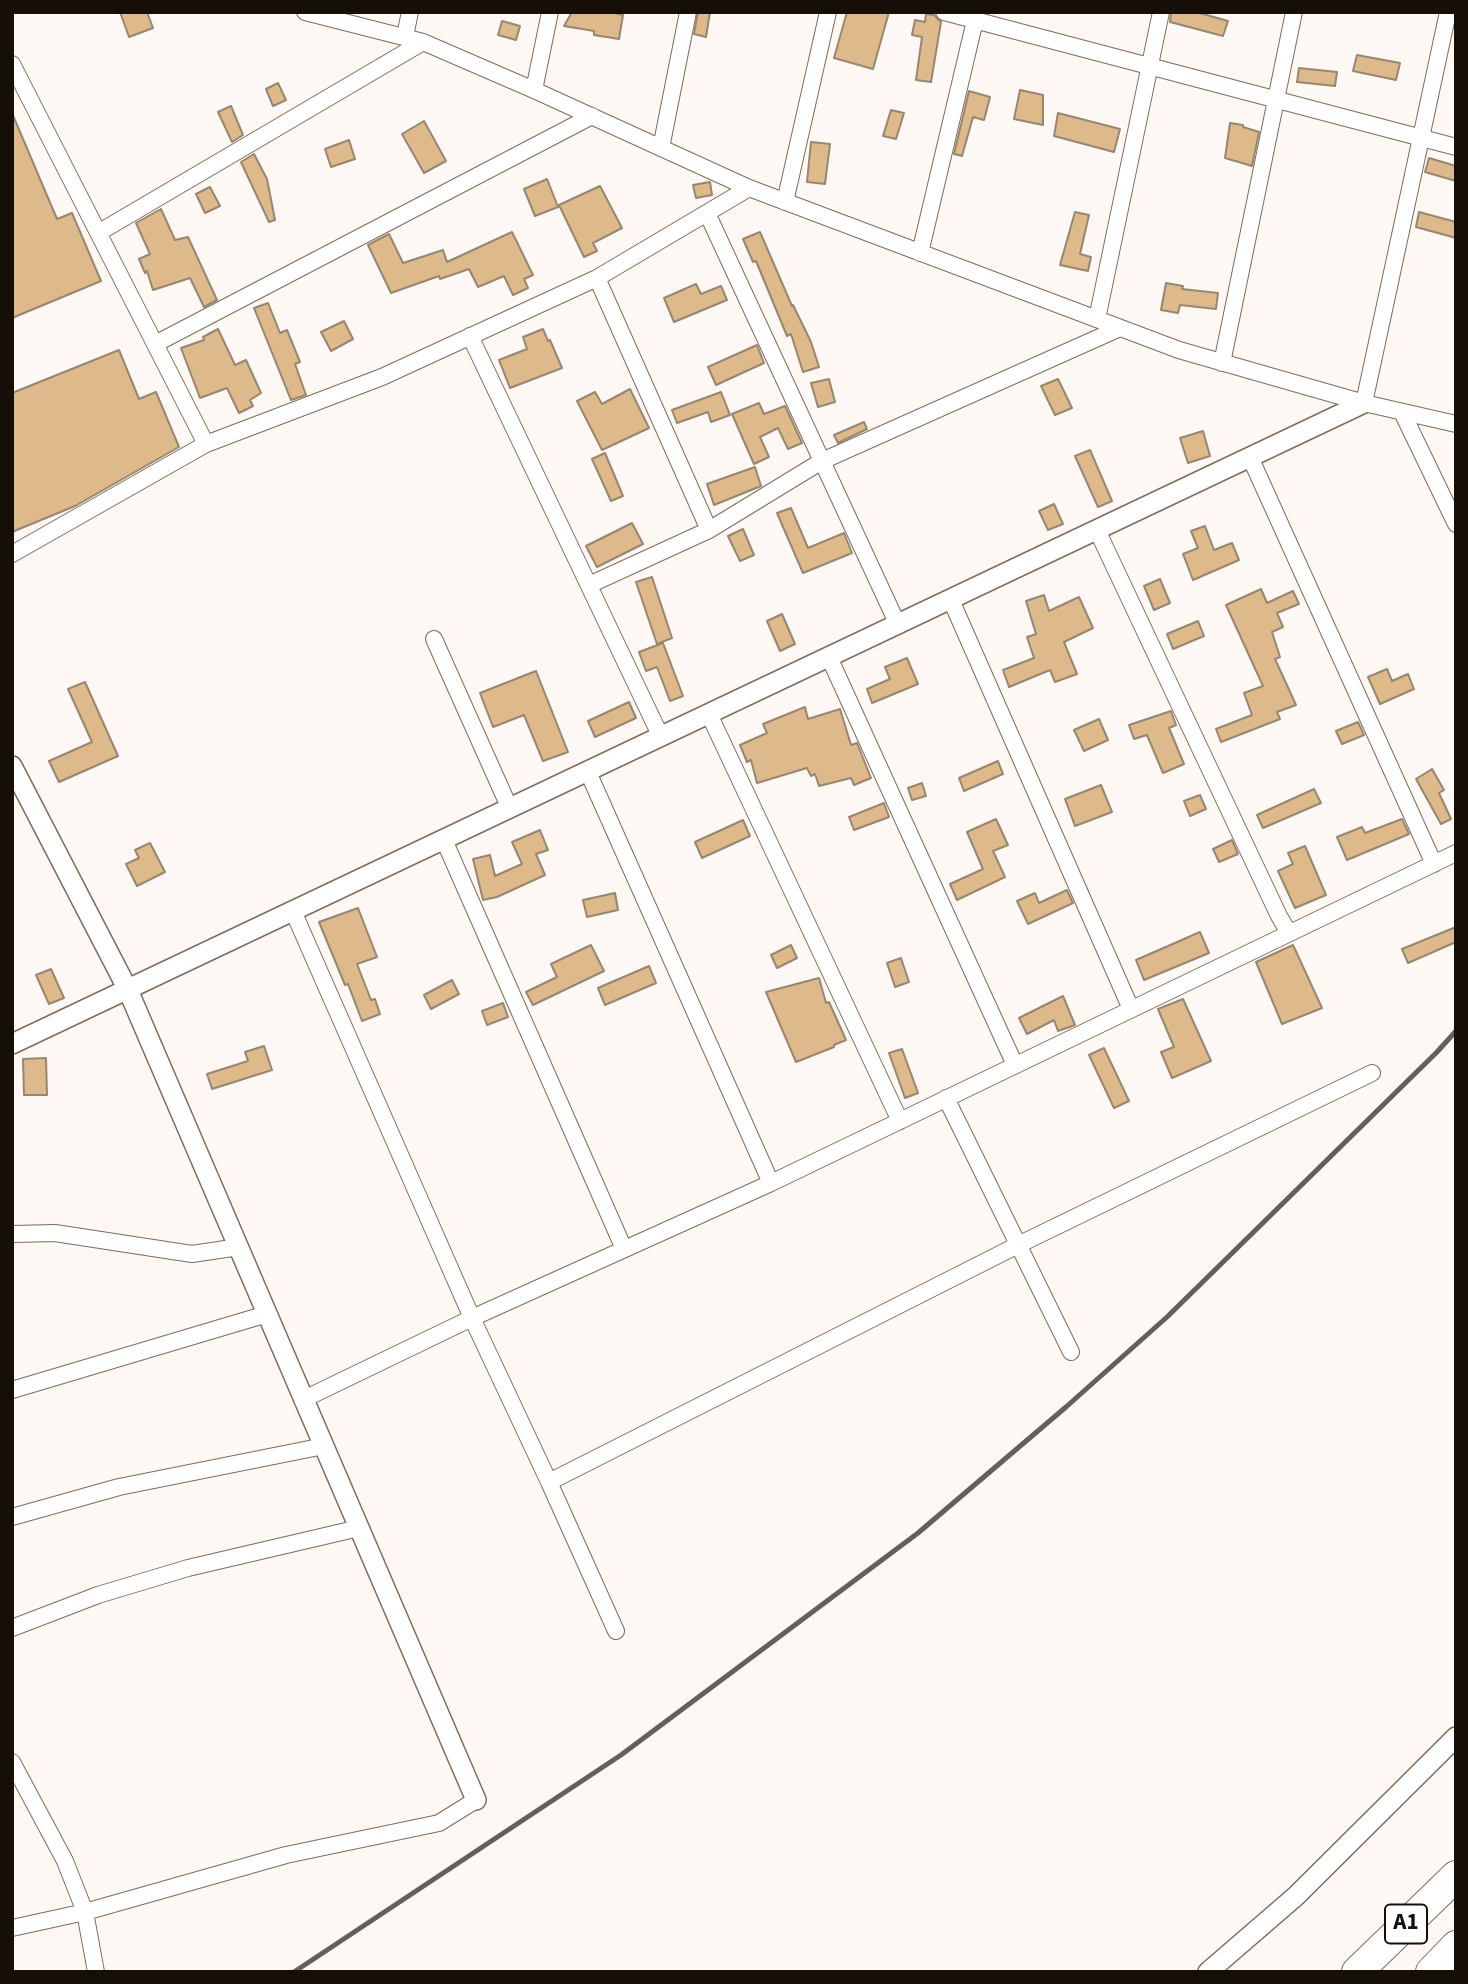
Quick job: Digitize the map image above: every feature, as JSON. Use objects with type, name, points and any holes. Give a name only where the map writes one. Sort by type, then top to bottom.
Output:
[{"type":"highway","name":"A1","points":[[1357,1972],[1456,1876]]},
{"type":"highway","name":"A1","points":[[1431,1972],[1456,1946]]},
{"type":"street","points":[[305,12],[423,42],[748,188],[1179,350],[1364,404],[1456,424]]},
{"type":"street","points":[[405,36],[410,12]]},
{"type":"street","points":[[534,90],[550,12]]},
{"type":"street","points":[[661,148],[688,12]]},
{"type":"street","points":[[785,202],[828,12]]},
{"type":"street","points":[[944,12],[976,16],[1149,66],[1456,147]]},
{"type":"street","points":[[1097,319],[1161,12]]},
{"type":"street","points":[[1222,363],[1294,12]]},
{"type":"street","points":[[1364,404],[1448,12]]},
{"type":"street","points":[[920,253],[976,16]]},
{"type":"street","points":[[98,233],[423,42]]},
{"type":"street","points":[[12,64],[206,444]]},
{"type":"street","points":[[155,344],[592,116]]},
{"type":"street","points":[[12,554],[206,444],[382,377],[597,278],[748,188]]},
{"type":"street","points":[[707,213],[898,625]]},
{"type":"street","points":[[597,278],[709,530]]},
{"type":"street","points":[[589,584],[709,530],[822,461],[1120,328]]},
{"type":"street","points":[[470,336],[661,737]]},
{"type":"street","points":[[12,1044],[1364,404]]},
{"type":"street","points":[[1402,412],[1456,524]]},
{"type":"street","points":[[1250,457],[1434,864]]},
{"type":"street","points":[[1097,530],[1289,933]]},
{"type":"street","points":[[951,600],[1131,1009]]},
{"type":"street","points":[[434,639],[510,808]]},
{"type":"street","points":[[829,657],[1015,1065]]},
{"type":"street","points":[[709,714],[900,1121]]},
{"type":"street","points":[[12,766],[128,990],[476,1800],[439,1823],[286,1856],[85,1912],[12,1928]]},
{"type":"street","points":[[588,772],[771,1183]]},
{"type":"street","points":[[444,840],[624,1249]]},
{"type":"street","points":[[304,1399],[472,1318],[771,1183],[1456,853]]},
{"type":"street","points":[[293,911],[472,1318],[549,1482],[615,1632]]},
{"type":"street","points":[[549,1482],[1018,1245],[1372,1073]]},
{"type":"street","points":[[946,1098],[1071,1352]]},
{"type":"street","points":[[12,1234],[55,1233],[192,1254],[239,1247]]},
{"type":"street","points":[[12,1390],[267,1314]]},
{"type":"street","points":[[12,1517],[119,1488],[324,1446]]},
{"type":"street","points":[[12,1628],[98,1595],[188,1568],[359,1528]]},
{"type":"street","points":[[1208,1972],[1296,1896],[1456,1737]]},
{"type":"street","points":[[15,1772],[65,1861],[85,1912],[96,1972]]},
{"type":"building","points":[[120,12],[147,12],[153,28],[129,37]]},
{"type":"building","points":[[572,12],[610,12],[623,15],[619,39],[564,26]]},
{"type":"building","points":[[698,12],[710,12],[706,37],[694,34]]},
{"type":"building","points":[[847,12],[889,12],[873,69],[834,58]]},
{"type":"building","points":[[1171,12],[1196,12],[1228,21],[1223,36],[1170,22]]},
{"type":"building","points":[[926,14],[934,15],[941,22],[931,82],[916,80],[922,37],[912,35],[915,20],[925,22]]},
{"type":"building","points":[[502,21],[520,26],[516,40],[498,35]]},
{"type":"building","points":[[1357,55],[1400,63],[1396,80],[1353,71]]},
{"type":"building","points":[[1299,68],[1337,72],[1335,86],[1297,82]]},
{"type":"building","points":[[278,83],[286,100],[273,106],[266,89]]},
{"type":"building","points":[[1020,90],[1043,95],[1043,125],[1014,119]]},
{"type":"building","points":[[969,91],[990,97],[984,120],[973,117],[962,156],[954,154]]},
{"type":"building","points":[[231,106],[243,135],[232,142],[218,112]]},
{"type":"building","points":[[891,110],[904,113],[896,139],[883,136]]},
{"type":"building","points":[[12,113],[57,219],[72,213],[101,281],[12,318]]},
{"type":"building","points":[[1058,113],[1120,129],[1114,152],[1054,136]]},
{"type":"building","points":[[424,121],[446,161],[424,173],[402,134]]},
{"type":"building","points":[[1230,123],[1259,132],[1252,166],[1225,158]]},
{"type":"building","points":[[349,140],[355,159],[331,167],[325,149]]},
{"type":"building","points":[[811,142],[830,144],[825,184],[807,182]]},
{"type":"building","points":[[254,154],[267,179],[275,220],[269,222],[241,162]]},
{"type":"building","points":[[1429,158],[1456,166],[1456,181],[1425,172]]},
{"type":"building","points":[[547,179],[558,207],[535,216],[524,189]]},
{"type":"building","points":[[710,182],[712,195],[696,198],[693,185]]},
{"type":"building","points":[[600,186],[622,228],[593,243],[597,251],[584,257],[559,205]]},
{"type":"building","points":[[210,187],[220,206],[205,213],[196,194]]},
{"type":"building","points":[[161,209],[175,240],[188,237],[217,300],[204,307],[190,278],[153,290],[147,271],[145,273],[139,259],[150,254],[136,223]]},
{"type":"building","points":[[1075,212],[1089,215],[1080,254],[1091,257],[1088,271],[1060,265]]},
{"type":"building","points":[[1419,212],[1456,222],[1456,238],[1416,227]]},
{"type":"building","points":[[512,232],[533,275],[524,279],[528,288],[513,295],[504,276],[478,287],[469,269],[440,279],[439,276],[391,293],[368,245],[389,234],[403,263],[443,250],[447,262]]},
{"type":"building","points":[[760,232],[811,342],[819,367],[803,372],[791,334],[787,336],[756,261],[753,262],[743,239]]},
{"type":"building","points":[[1166,283],[1183,286],[1182,289],[1218,293],[1216,309],[1180,305],[1178,313],[1161,310]]},
{"type":"building","points":[[696,284],[701,294],[721,286],[727,300],[674,322],[664,298]]},
{"type":"building","points":[[268,303],[280,333],[287,330],[300,362],[295,364],[306,395],[291,400],[254,308]]},
{"type":"building","points":[[344,321],[353,339],[331,351],[321,332]]},
{"type":"building","points":[[218,329],[235,365],[246,360],[261,393],[250,400],[253,406],[239,413],[227,388],[200,398],[181,348],[204,340],[203,337]]},
{"type":"building","points":[[543,329],[562,368],[510,388],[499,360],[527,349],[523,337]]},
{"type":"building","points":[[757,345],[764,363],[716,385],[708,367]]},
{"type":"building","points":[[119,350],[139,399],[156,392],[179,447],[75,506],[12,532],[12,393]]},
{"type":"building","points":[[829,379],[835,402],[818,407],[811,383]]},
{"type":"building","points":[[1058,379],[1072,408],[1055,415],[1041,386]]},
{"type":"building","points":[[630,389],[649,428],[602,450],[577,401],[595,392],[602,404]]},
{"type":"building","points":[[721,392],[730,415],[711,422],[708,412],[677,423],[672,410]]},
{"type":"building","points":[[759,403],[764,414],[785,406],[802,443],[788,449],[778,428],[760,437],[769,457],[754,464],[732,414]]},
{"type":"building","points":[[864,422],[867,429],[838,443],[834,435]]},
{"type":"building","points":[[1203,431],[1210,456],[1188,463],[1180,438]]},
{"type":"building","points":[[1090,450],[1112,501],[1098,507],[1075,456]]},
{"type":"building","points":[[605,453],[623,496],[611,501],[592,459]]},
{"type":"building","points":[[755,467],[761,486],[714,505],[707,484]]},
{"type":"building","points":[[1054,504],[1063,524],[1048,530],[1039,511]]},
{"type":"building","points":[[791,508],[808,548],[844,533],[852,553],[803,573],[777,513]]},
{"type":"building","points":[[632,523],[643,544],[597,567],[586,546]]},
{"type":"building","points":[[1205,526],[1214,550],[1232,543],[1239,560],[1193,580],[1183,554],[1198,548],[1191,531]]},
{"type":"building","points":[[743,529],[754,555],[740,561],[728,536]]},
{"type":"building","points":[[652,577],[672,638],[657,644],[636,582]]},
{"type":"building","points":[[1160,579],[1170,603],[1154,610],[1144,586]]},
{"type":"building","points":[[1261,589],[1267,603],[1293,591],[1299,604],[1277,613],[1283,627],[1272,632],[1280,657],[1275,659],[1296,705],[1277,712],[1280,719],[1221,742],[1216,729],[1252,715],[1244,693],[1263,686],[1226,605]]},
{"type":"building","points":[[1044,595],[1049,611],[1079,597],[1093,628],[1064,642],[1077,674],[1055,682],[1050,670],[1009,687],[1003,670],[1034,658],[1027,637],[1036,634],[1026,601]]},
{"type":"building","points":[[782,614],[795,644],[780,651],[767,621]]},
{"type":"building","points":[[1198,621],[1204,636],[1173,649],[1167,634]]},
{"type":"building","points":[[663,643],[683,696],[670,701],[657,667],[646,671],[639,652]]},
{"type":"building","points":[[907,658],[918,684],[872,703],[867,689],[890,679],[885,667]]},
{"type":"building","points":[[1387,669],[1392,681],[1408,674],[1414,689],[1380,704],[1368,677]]},
{"type":"building","points":[[536,671],[568,752],[543,761],[524,715],[493,727],[480,693]]},
{"type":"building","points":[[85,682],[118,756],[59,782],[49,761],[92,742],[68,689]]},
{"type":"building","points":[[629,702],[636,718],[595,737],[588,721]]},
{"type":"building","points":[[805,707],[808,719],[840,709],[851,745],[857,743],[871,778],[854,785],[851,778],[819,786],[815,774],[811,776],[807,768],[757,783],[751,760],[747,762],[740,745],[767,733],[763,724]]},
{"type":"building","points":[[1171,711],[1176,725],[1169,728],[1184,764],[1163,773],[1147,735],[1134,739],[1129,725]]},
{"type":"building","points":[[1099,719],[1108,740],[1084,751],[1074,730]]},
{"type":"building","points":[[1358,722],[1364,735],[1342,744],[1336,731]]},
{"type":"building","points":[[998,761],[1003,774],[964,791],[959,778]]},
{"type":"building","points":[[1432,769],[1444,790],[1439,793],[1451,819],[1441,824],[1416,779]]},
{"type":"building","points":[[922,783],[926,796],[912,800],[908,788]]},
{"type":"building","points":[[1101,785],[1112,812],[1075,826],[1065,799]]},
{"type":"building","points":[[1314,789],[1321,803],[1263,828],[1257,815]]},
{"type":"building","points":[[1200,795],[1206,809],[1190,816],[1184,801]]},
{"type":"building","points":[[884,803],[889,817],[854,830],[849,817]]},
{"type":"building","points":[[996,819],[1008,845],[993,851],[1005,877],[957,900],[950,884],[983,869],[967,832]]},
{"type":"building","points":[[1402,819],[1409,834],[1347,860],[1337,837],[1362,827],[1365,833]]},
{"type":"building","points":[[743,820],[750,836],[702,858],[695,842]]},
{"type":"building","points":[[540,830],[548,850],[536,854],[545,875],[497,897],[483,900],[473,859],[490,855],[495,876],[522,864],[512,842]]},
{"type":"building","points":[[1232,840],[1238,854],[1219,862],[1213,849]]},
{"type":"building","points":[[150,843],[165,872],[137,886],[126,864],[139,858],[135,850]]},
{"type":"building","points":[[1305,846],[1326,895],[1295,908],[1278,871],[1293,864],[1288,853]]},
{"type":"building","points":[[1067,890],[1073,903],[1028,924],[1017,901],[1035,893],[1039,903]]},
{"type":"building","points":[[615,893],[618,910],[587,917],[583,900]]},
{"type":"building","points":[[358,908],[377,957],[357,964],[371,1000],[375,999],[380,1014],[362,1021],[319,922]]},
{"type":"building","points":[[1456,927],[1456,942],[1408,963],[1402,949]]},
{"type":"building","points":[[1200,932],[1209,953],[1144,980],[1136,960]]},
{"type":"building","points":[[591,945],[604,971],[533,1005],[526,992],[557,977],[551,964]]},
{"type":"building","points":[[791,945],[797,958],[777,968],[771,955]]},
{"type":"building","points":[[1293,945],[1322,1008],[1282,1024],[1256,962]]},
{"type":"building","points":[[901,958],[909,982],[895,987],[887,963]]},
{"type":"building","points":[[649,966],[656,983],[605,1005],[598,988]]},
{"type":"building","points":[[51,969],[64,998],[49,1004],[36,975]]},
{"type":"building","points":[[819,978],[826,1003],[829,1002],[846,1040],[796,1062],[766,992]]},
{"type":"building","points":[[452,980],[459,994],[431,1009],[424,995]]},
{"type":"building","points":[[1063,996],[1075,1025],[1058,1031],[1054,1020],[1027,1034],[1019,1018]]},
{"type":"building","points":[[1183,999],[1211,1061],[1172,1078],[1161,1052],[1174,1047],[1158,1009]]},
{"type":"building","points":[[503,1003],[508,1017],[487,1025],[482,1011]]},
{"type":"building","points":[[264,1046],[272,1070],[212,1089],[207,1074],[248,1061],[245,1052]]},
{"type":"building","points":[[1104,1048],[1129,1101],[1114,1108],[1089,1055]]},
{"type":"building","points":[[902,1049],[918,1093],[905,1098],[889,1053]]},
{"type":"building","points":[[46,1058],[47,1095],[24,1095],[23,1059]]},
{"type":"railway","points":[[294,1972],[621,1755],[918,1533],[1167,1317],[1456,1031]]}]
